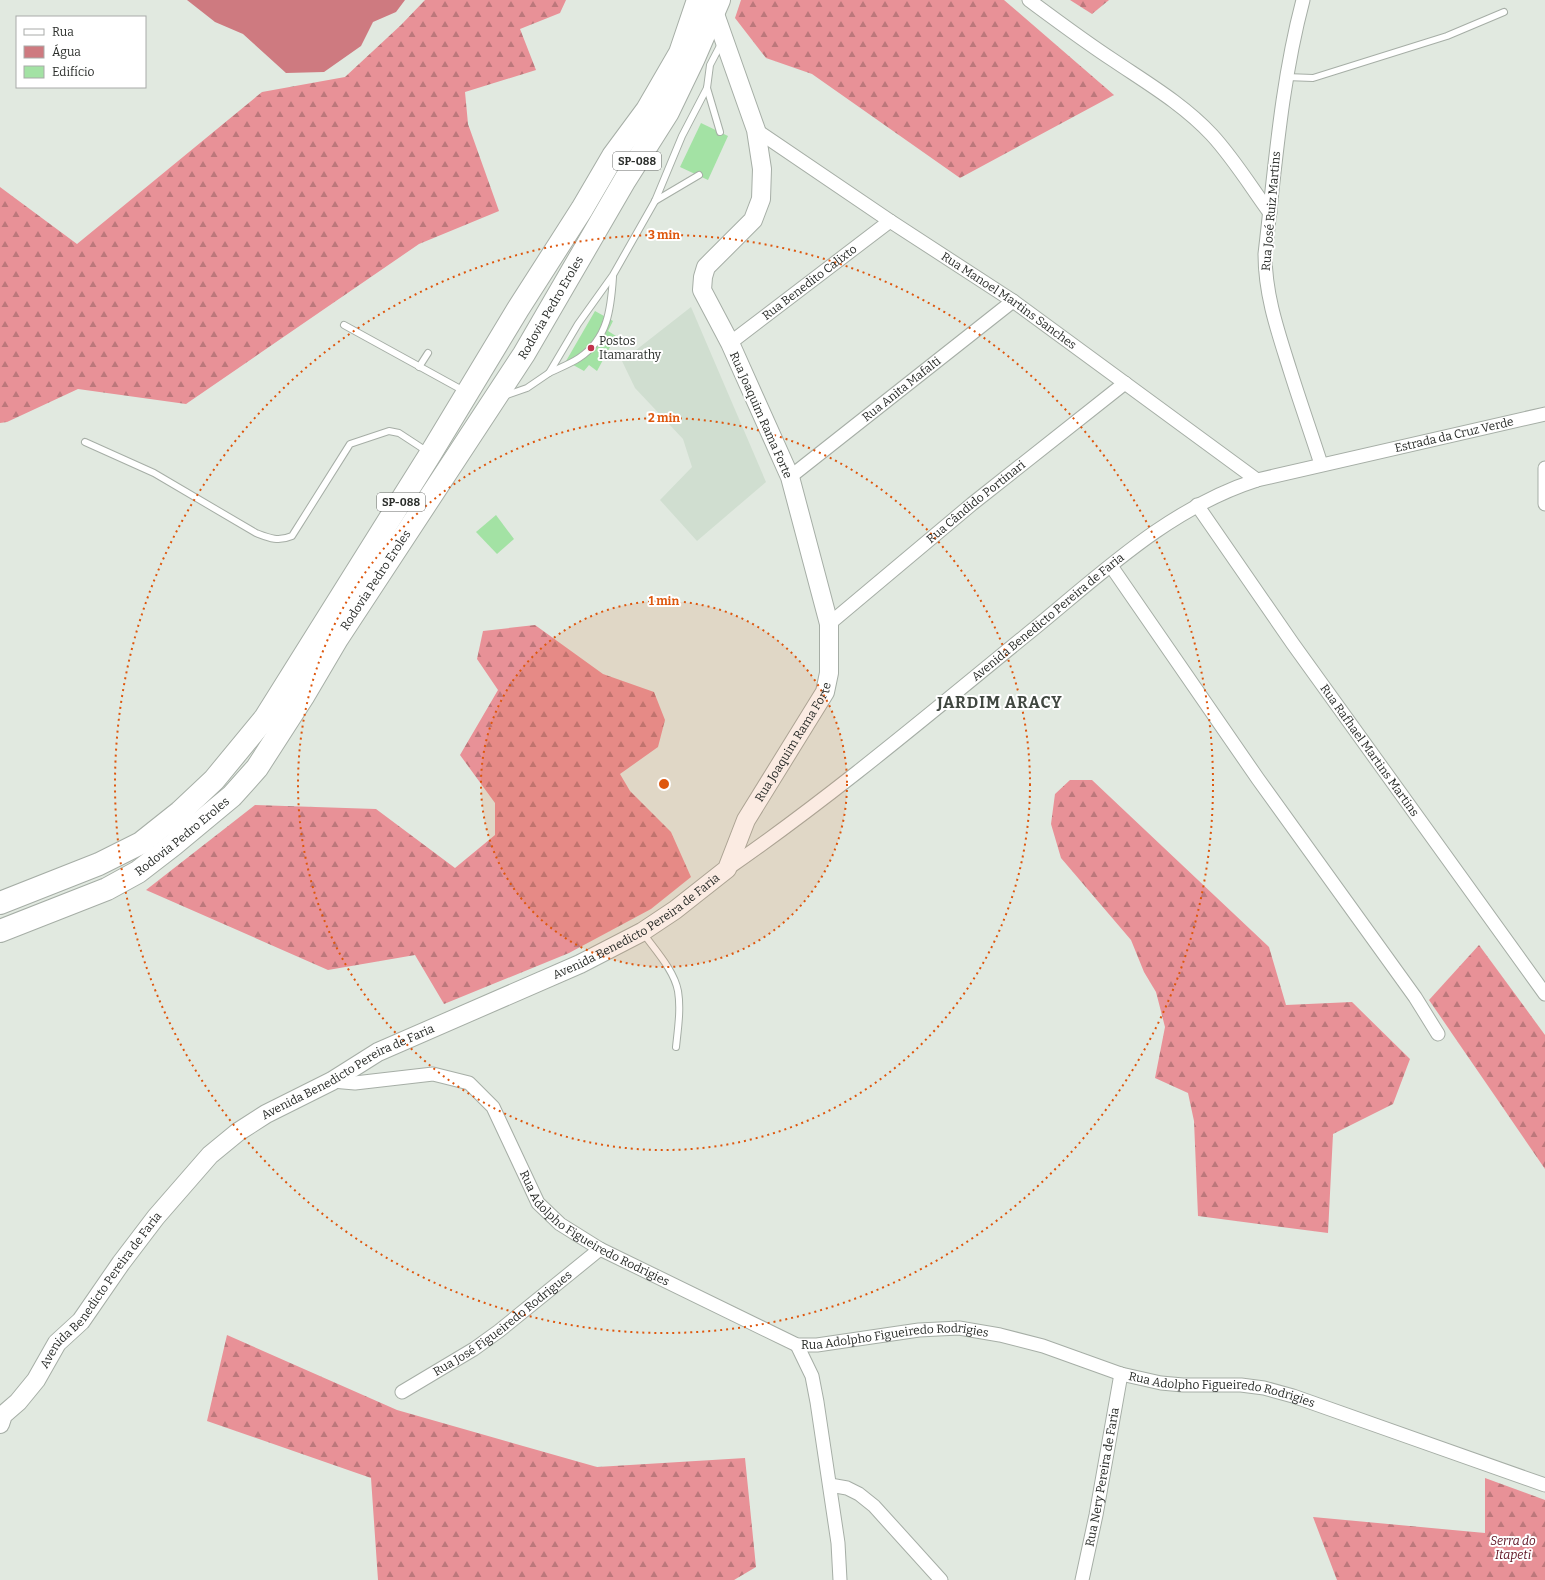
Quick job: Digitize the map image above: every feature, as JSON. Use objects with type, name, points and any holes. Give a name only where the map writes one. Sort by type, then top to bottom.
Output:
[{"type":"highway","name":"Rodovia Pedro Eroles","points":[[0,903],[99,864],[140,843],[180,812],[214,780],[265,718],[431,453],[613,156],[647,110],[680,53],[698,0]]},
{"type":"highway","name":"Rodovia Pedro Eroles","points":[[0,931],[106,889],[138,872],[232,796],[257,768],[276,740],[337,639],[524,354],[625,180],[668,112],[717,7]]},
{"type":"highway","points":[[518,309],[522,303],[528,300],[535,300],[542,304],[546,317]]},
{"type":"main road","name":"Rua Joaquim Rama Forte","points":[[717,7],[723,38],[756,130],[762,169],[761,199],[753,220],[706,267],[703,277],[702,290],[730,343],[790,477],[829,624],[829,673],[825,692],[746,820],[727,869]]},
{"type":"main road","name":"Avenida Benedicto Pereira de Faria","points":[[1,1418],[24,1395],[36,1380],[57,1343],[81,1320],[120,1263],[183,1184],[210,1155],[238,1132],[266,1114],[332,1081],[378,1052],[580,964],[642,932],[675,910],[727,869]]},
{"type":"street","points":[[1028,0],[1113,61],[1163,93],[1186,112],[1212,135],[1270,213]]},
{"type":"street","name":"Rua José Ruiz Martins","points":[[1303,0],[1294,34],[1286,77],[1265,254],[1267,289],[1276,326],[1321,464]]},
{"type":"street","name":"Rua Manoel Martins Sanches","points":[[756,130],[890,221],[1013,301],[1257,480]]},
{"type":"street","name":"Rua Benedito Calixto","points":[[730,343],[890,221]]},
{"type":"street","name":"Rua Anita Mafalti","points":[[790,477],[1013,301]]},
{"type":"street","name":"Rua Cândido Portinari","points":[[829,624],[972,504],[1125,383]]},
{"type":"street","name":"Estrada da Cruz Verde","points":[[1363,456],[1545,414]]},
{"type":"street","name":"Avenida Benedicto Pereira de Faria","points":[[727,869],[772,838],[845,782],[1148,536],[1197,505],[1236,486],[1321,464],[1363,456]]},
{"type":"street","points":[[1545,468],[1545,504]]},
{"type":"street","name":"Rua Rafhael Martins Martins","points":[[1197,505],[1293,644],[1545,994]]},
{"type":"street","points":[[1111,566],[1258,779],[1415,997],[1438,1034]]},
{"type":"street","name":"Rua Adolpho Figueiredo Rodrigies","points":[[332,1081],[355,1083],[433,1074],[469,1083],[493,1107],[538,1203],[560,1224],[600,1250],[797,1345],[817,1345],[919,1330],[959,1328],[1000,1335],[1043,1346],[1121,1374],[1161,1383],[1264,1388],[1293,1396],[1545,1485]]},
{"type":"street","name":"Rua José Figueiredo Rodrigues","points":[[402,1392],[474,1349],[600,1250]]},
{"type":"street","points":[[797,1345],[812,1376],[838,1542],[840,1580]]},
{"type":"street","name":"Rua Nery Pereira de Faria","points":[[1082,1580],[1096,1515],[1121,1374]]},
{"type":"street","points":[[830,1485],[846,1488],[859,1494],[874,1506],[941,1580]]},
{"type":"lane","points":[[1286,77],[1313,78],[1447,36],[1504,12]]},
{"type":"lane","points":[[549,373],[578,324],[613,275],[655,201],[682,136],[707,88],[710,65],[723,38]]},
{"type":"lane","points":[[707,88],[720,132]]},
{"type":"lane","points":[[655,201],[699,176]]},
{"type":"lane","points":[[493,400],[528,388],[549,373],[580,358],[598,340],[610,312],[613,275]]},
{"type":"lane","points":[[344,325],[467,393]]},
{"type":"lane","points":[[419,367],[428,353]]},
{"type":"lane","points":[[85,442],[154,473],[256,533],[272,539],[284,539],[292,536],[350,444],[389,431],[399,433],[431,453]]},
{"type":"lane","points":[[642,932],[673,977],[678,990],[679,1008],[676,1046]]},
{"type":"shaded area","points":[[691,307],[766,482],[697,541],[660,500],[692,467],[683,439],[635,388],[622,361]]},
{"type":"green space","points":[[425,0],[566,0],[560,13],[520,29],[536,70],[465,92],[468,124],[499,211],[419,244],[186,404],[78,389],[7,422],[0,423],[0,187],[77,244],[262,92],[345,77],[401,25]]},
{"type":"green space","points":[[741,0],[1004,0],[1114,95],[960,178],[812,74],[766,58],[735,18]]},
{"type":"green space","points":[[1070,0],[1109,0],[1092,14]]},
{"type":"green space","points":[[535,625],[603,674],[654,692],[665,720],[658,747],[620,774],[630,791],[671,832],[691,877],[651,909],[569,953],[444,1004],[415,955],[328,970],[146,890],[255,805],[376,809],[455,868],[495,835],[495,803],[460,755],[498,690],[477,659],[483,631]]},
{"type":"green space","points":[[1070,780],[1092,780],[1269,947],[1286,1005],[1352,1002],[1410,1059],[1393,1104],[1333,1134],[1328,1233],[1198,1216],[1194,1121],[1188,1093],[1155,1078],[1165,1027],[1156,992],[1144,972],[1131,940],[1061,858],[1051,824],[1055,794]]},
{"type":"green space","points":[[1479,945],[1545,1035],[1545,1169],[1429,1000]]},
{"type":"green space","points":[[227,1335],[397,1410],[597,1467],[745,1458],[756,1567],[734,1580],[378,1580],[371,1478],[207,1421]]},
{"type":"green space","name":"Serra do Itapeti","points":[[1485,1478],[1545,1500],[1545,1580],[1337,1580],[1313,1517],[1485,1533]]},
{"type":"water","points":[[187,0],[405,0],[396,12],[373,22],[361,46],[324,72],[286,73],[243,34],[215,22]]},
{"type":"building","points":[[701,123],[728,136],[708,180],[680,167]]},
{"type":"building","name":"Postos Itamarathy","points":[[595,311],[613,321],[608,331],[616,336],[597,371],[589,365],[584,371],[566,361]]},
{"type":"building","points":[[496,515],[514,539],[497,554],[476,532]]},
{"type":"place","name":"Postos Itamarathy","points":[[591,348]]},
{"type":"district","name":"JARDIM ARACY","points":[[1000,702]]}]
